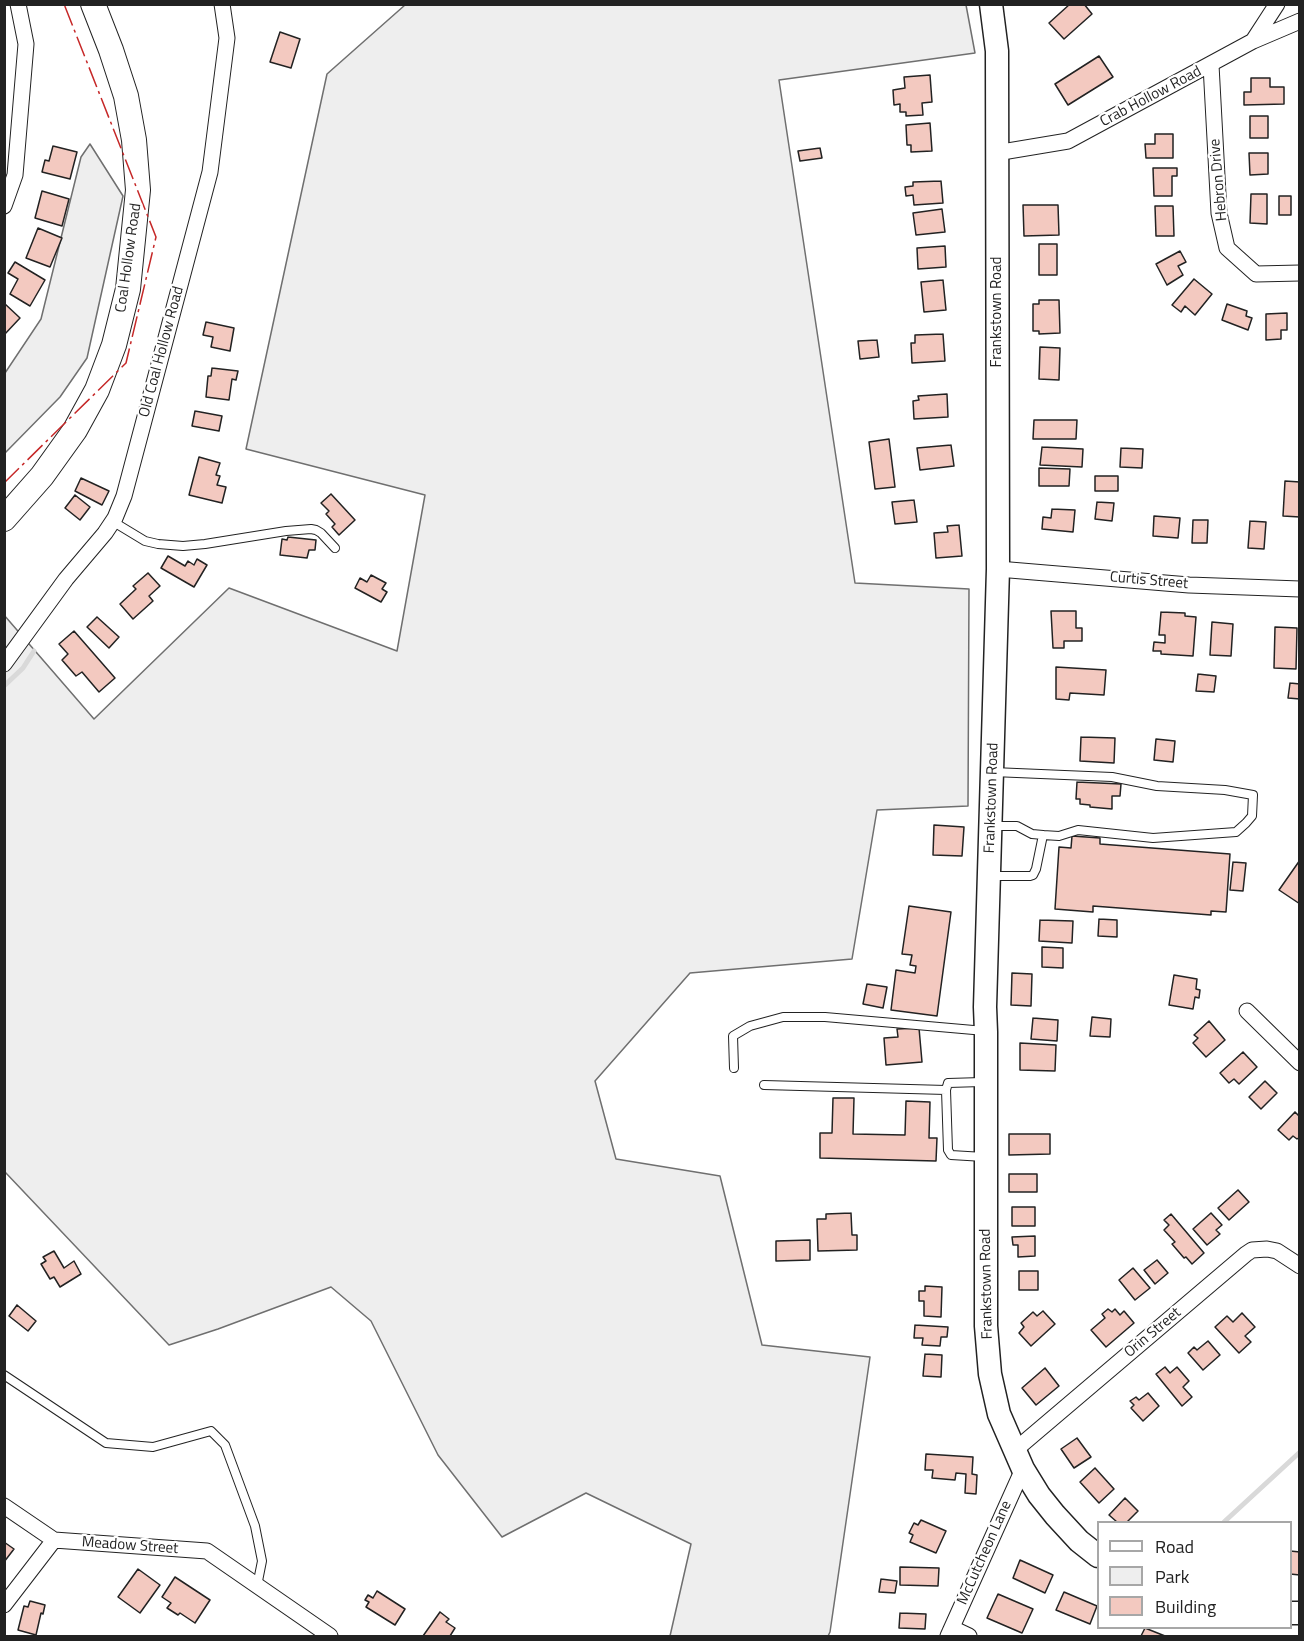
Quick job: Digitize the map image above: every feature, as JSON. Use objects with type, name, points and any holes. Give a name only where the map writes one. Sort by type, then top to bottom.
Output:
[{"type":"main road","name":"Coal Hollow Road","points":[[4,519],[42,476],[69,439],[97,390],[114,345],[128,289],[138,190],[134,140],[126,96],[93,4]]},
{"type":"main road","name":"Frankstown Road","points":[[991,4],[997,51],[998,568],[985,1007],[987,1335],[990,1374],[999,1414],[1018,1460],[1039,1495],[1055,1515],[1079,1541],[1097,1555]]},
{"type":"street","points":[[4,206],[15,175],[26,44],[18,4]]},
{"type":"street","name":"Old Coal Hollow Road","points":[[4,664],[66,579],[105,533],[124,496],[210,172],[227,38],[222,4]]},
{"type":"street","points":[[1253,41],[1277,4]]},
{"type":"street","name":"Crab Hollow Road","points":[[996,153],[1068,141],[1253,41],[1299,21]]},
{"type":"street","name":"Hebron Drive","points":[[1211,65],[1219,213],[1227,248],[1256,274],[1299,273]]},
{"type":"street","name":"Curtis Street","points":[[998,568],[1189,585],[1299,589]]},
{"type":"street","points":[[1247,1011],[1299,1063]]},
{"type":"street","name":"Orin Street","points":[[1018,1460],[1246,1254],[1252,1250],[1277,1251],[1299,1266]]},
{"type":"street","name":"McCutcheon Lane","points":[[950,1632],[1018,1460]]},
{"type":"street","points":[[4,1506],[54,1540],[4,1605]]},
{"type":"street","name":"Meadow Street","points":[[54,1540],[207,1551],[257,1586]]},
{"type":"street","points":[[257,1586],[330,1636]]},
{"type":"street","points":[[950,1632],[969,1636]]},
{"type":"lane","points":[[112,521],[145,541],[158,544],[183,546],[205,544],[311,529],[321,533],[335,548]]},
{"type":"lane","points":[[991,826],[1017,826],[1032,834],[1059,836],[1078,830],[1153,838],[1236,832],[1252,816],[1253,795],[1225,790],[1157,786],[1112,777],[992,772]]},
{"type":"lane","points":[[989,876],[1030,876],[1033,874],[1043,835]]},
{"type":"lane","points":[[734,1068],[734,1036],[750,1026],[783,1017],[825,1017],[986,1032]]},
{"type":"lane","points":[[986,1082],[948,1083],[946,1089],[948,1150],[951,1155],[986,1157]]},
{"type":"lane","points":[[764,1085],[946,1089]]},
{"type":"lane","points":[[4,1375],[106,1443],[153,1447],[211,1431],[225,1445],[255,1526],[262,1561],[257,1586]]},
{"type":"green space","points":[[405,5],[966,5],[975,53],[779,80],[855,583],[969,589],[968,806],[877,810],[852,959],[690,973],[595,1081],[616,1159],[720,1176],[762,1345],[870,1357],[828,1636],[670,1636],[691,1544],[586,1493],[502,1537],[438,1455],[371,1321],[331,1287],[169,1345],[5,1172],[4,615],[94,719],[229,588],[397,651],[425,495],[246,449],[327,74]]},
{"type":"green space","points":[[90,144],[123,196],[87,358],[60,397],[5,453],[5,373],[41,319],[81,157]]},
{"type":"building","points":[[1070,4],[1084,4],[1092,14],[1064,39],[1049,23]]},
{"type":"building","points":[[280,32],[300,39],[291,68],[270,62]]},
{"type":"building","points":[[1099,56],[1113,77],[1068,105],[1055,84]]},
{"type":"building","points":[[930,75],[932,102],[922,103],[923,115],[906,116],[906,112],[900,112],[900,104],[894,105],[893,90],[905,88],[904,77]]},
{"type":"building","points":[[1251,78],[1270,78],[1270,87],[1284,87],[1284,104],[1244,105],[1244,92],[1251,92]]},
{"type":"building","points":[[1250,116],[1268,116],[1268,138],[1250,138]]},
{"type":"building","points":[[930,123],[932,151],[911,152],[911,145],[907,145],[906,125]]},
{"type":"building","points":[[1155,134],[1173,134],[1173,158],[1146,158],[1145,144],[1155,144]]},
{"type":"building","points":[[53,146],[77,152],[70,179],[42,172],[45,160],[49,161]]},
{"type":"building","points":[[820,148],[822,158],[800,161],[798,151]]},
{"type":"building","points":[[1249,153],[1268,153],[1268,174],[1250,175]]},
{"type":"building","points":[[1153,168],[1177,168],[1177,176],[1172,176],[1172,196],[1154,196]]},
{"type":"building","points":[[941,181],[943,203],[914,205],[913,195],[906,196],[905,187],[913,186],[913,182]]},
{"type":"building","points":[[42,191],[69,199],[62,226],[35,218]]},
{"type":"building","points":[[1251,194],[1267,194],[1267,224],[1250,223]]},
{"type":"building","points":[[1279,196],[1291,196],[1291,215],[1279,215]]},
{"type":"building","points":[[1023,205],[1058,205],[1059,235],[1024,236]]},
{"type":"building","points":[[1155,206],[1173,206],[1174,236],[1156,236]]},
{"type":"building","points":[[942,209],[945,232],[916,235],[913,213]]},
{"type":"building","points":[[38,228],[62,238],[50,267],[26,258]]},
{"type":"building","points":[[1039,244],[1057,244],[1057,275],[1039,275]]},
{"type":"building","points":[[945,246],[946,267],[918,269],[917,248]]},
{"type":"building","points":[[1180,251],[1186,262],[1178,266],[1183,275],[1167,285],[1156,264]]},
{"type":"building","points":[[15,262],[45,280],[30,306],[10,294],[18,279],[8,273]]},
{"type":"building","points":[[1194,279],[1212,294],[1195,315],[1185,306],[1181,312],[1172,305]]},
{"type":"building","points":[[943,280],[946,310],[924,312],[921,282]]},
{"type":"building","points":[[1039,300],[1059,300],[1060,333],[1039,334],[1039,331],[1033,331],[1033,304],[1039,304]]},
{"type":"building","points":[[4,303],[20,318],[4,335]]},
{"type":"building","points":[[1227,304],[1247,311],[1246,316],[1252,318],[1248,330],[1222,320]]},
{"type":"building","points":[[1287,313],[1287,330],[1281,330],[1281,339],[1266,340],[1266,314]]},
{"type":"building","points":[[206,322],[234,328],[230,351],[211,347],[213,337],[203,335]]},
{"type":"building","points":[[943,334],[945,361],[912,363],[911,343],[915,343],[915,335]]},
{"type":"building","points":[[877,340],[879,357],[860,359],[858,341]]},
{"type":"building","points":[[1040,347],[1060,348],[1059,380],[1039,379]]},
{"type":"building","points":[[212,368],[238,371],[236,380],[232,379],[229,400],[206,397],[208,376],[211,376]]},
{"type":"building","points":[[947,394],[948,417],[914,419],[913,401],[919,400],[918,396]]},
{"type":"building","points":[[195,411],[222,416],[219,431],[192,426]]},
{"type":"building","points":[[1034,420],[1077,420],[1076,439],[1033,439]]},
{"type":"building","points":[[889,439],[895,487],[875,489],[869,442]]},
{"type":"building","points":[[951,445],[954,466],[920,470],[917,448]]},
{"type":"building","points":[[1042,447],[1083,449],[1082,467],[1040,465]]},
{"type":"building","points":[[1121,448],[1143,449],[1142,468],[1120,467]]},
{"type":"building","points":[[199,457],[220,463],[216,475],[220,476],[217,485],[226,487],[222,503],[189,495]]},
{"type":"building","points":[[1039,468],[1070,469],[1069,486],[1039,486]]},
{"type":"building","points":[[1095,476],[1118,476],[1118,491],[1095,491]]},
{"type":"building","points":[[81,478],[109,491],[102,505],[75,491]]},
{"type":"building","points":[[1285,481],[1300,482],[1300,517],[1283,516]]},
{"type":"building","points":[[331,494],[355,520],[339,535],[332,527],[335,524],[326,514],[329,511],[321,503]]},
{"type":"building","points":[[75,495],[90,507],[80,520],[65,508]]},
{"type":"building","points":[[914,500],[917,522],[895,524],[892,502]]},
{"type":"building","points":[[1097,502],[1114,503],[1112,521],[1095,519]]},
{"type":"building","points":[[1052,509],[1075,510],[1073,532],[1042,529],[1043,517],[1051,518]]},
{"type":"building","points":[[1154,516],[1180,518],[1178,538],[1153,536]]},
{"type":"building","points":[[1193,520],[1208,520],[1207,543],[1192,543]]},
{"type":"building","points":[[1250,521],[1266,522],[1264,549],[1248,548]]},
{"type":"building","points":[[959,525],[962,556],[936,558],[934,533],[948,532],[947,526]]},
{"type":"building","points":[[288,537],[316,540],[315,550],[309,550],[307,558],[280,555],[282,539],[287,540]]},
{"type":"building","points":[[168,556],[185,566],[188,561],[194,565],[197,559],[207,565],[194,587],[161,568]]},
{"type":"building","points":[[148,573],[160,586],[149,596],[153,601],[133,619],[120,604],[136,589],[133,586]]},
{"type":"building","points":[[371,575],[386,583],[382,589],[387,592],[381,602],[355,588],[360,578],[367,582]]},
{"type":"building","points":[[1051,611],[1076,611],[1076,628],[1082,628],[1082,641],[1064,641],[1064,648],[1053,648]]},
{"type":"building","points":[[1161,612],[1185,613],[1185,616],[1196,617],[1193,656],[1161,654],[1161,651],[1153,651],[1154,642],[1165,643],[1165,635],[1159,635]]},
{"type":"building","points":[[97,617],[119,637],[109,648],[87,627]]},
{"type":"building","points":[[1212,622],[1233,624],[1231,656],[1210,655]]},
{"type":"building","points":[[1275,627],[1297,628],[1296,669],[1274,668]]},
{"type":"building","points":[[74,631],[115,678],[99,692],[82,672],[76,676],[62,660],[68,654],[59,644]]},
{"type":"building","points":[[1056,667],[1106,670],[1104,695],[1070,693],[1069,700],[1056,699]]},
{"type":"building","points":[[1198,674],[1216,676],[1214,692],[1196,691]]},
{"type":"building","points":[[1290,683],[1300,684],[1300,699],[1288,698]]},
{"type":"building","points":[[1081,737],[1115,738],[1114,763],[1080,761]]},
{"type":"building","points":[[1156,739],[1175,741],[1173,762],[1154,760]]},
{"type":"building","points":[[1077,782],[1121,784],[1120,796],[1112,796],[1112,809],[1080,804],[1080,799],[1076,799]]},
{"type":"building","points":[[934,825],[964,827],[962,856],[933,855]]},
{"type":"building","points":[[1072,836],[1100,838],[1100,844],[1230,854],[1226,912],[1211,911],[1211,915],[1093,906],[1093,912],[1055,909],[1059,847],[1071,848]]},
{"type":"building","points":[[1300,860],[1300,904],[1279,890]]},
{"type":"building","points":[[1233,862],[1246,863],[1243,891],[1230,890]]},
{"type":"building","points":[[909,906],[951,912],[937,1016],[891,1010],[896,970],[915,973],[916,966],[910,965],[912,955],[902,954]]},
{"type":"building","points":[[1099,919],[1117,920],[1117,937],[1098,936]]},
{"type":"building","points":[[1040,920],[1073,921],[1072,943],[1039,941]]},
{"type":"building","points":[[1042,947],[1063,948],[1063,968],[1042,967]]},
{"type":"building","points":[[1012,973],[1032,974],[1031,1006],[1011,1005]]},
{"type":"building","points":[[1174,975],[1197,979],[1196,989],[1200,990],[1199,998],[1195,997],[1193,1009],[1169,1005]]},
{"type":"building","points":[[867,984],[887,987],[883,1008],[863,1004]]},
{"type":"building","points":[[1092,1017],[1111,1019],[1110,1037],[1090,1036]]},
{"type":"building","points":[[1033,1018],[1058,1020],[1057,1041],[1031,1039]]},
{"type":"building","points":[[1209,1021],[1225,1040],[1206,1057],[1193,1043],[1198,1038],[1194,1035]]},
{"type":"building","points":[[919,1028],[922,1062],[886,1065],[884,1038],[898,1037],[897,1029]]},
{"type":"building","points":[[1020,1043],[1056,1045],[1055,1071],[1020,1070]]},
{"type":"building","points":[[1243,1052],[1257,1067],[1239,1084],[1234,1079],[1229,1083],[1220,1073]]},
{"type":"building","points":[[1265,1081],[1277,1093],[1261,1109],[1249,1097]]},
{"type":"building","points":[[833,1098],[854,1098],[853,1134],[905,1135],[906,1101],[930,1102],[929,1138],[937,1138],[936,1161],[820,1158],[820,1133],[832,1133]]},
{"type":"building","points":[[1295,1112],[1300,1117],[1300,1137],[1297,1139],[1293,1136],[1289,1140],[1278,1130]]},
{"type":"building","points":[[1009,1134],[1050,1134],[1050,1154],[1009,1155]]},
{"type":"building","points":[[1009,1174],[1037,1174],[1037,1192],[1009,1192]]},
{"type":"building","points":[[1238,1190],[1249,1202],[1229,1220],[1218,1208]]},
{"type":"building","points":[[1012,1207],[1035,1207],[1035,1226],[1012,1226]]},
{"type":"building","points":[[851,1213],[852,1235],[857,1235],[857,1250],[818,1251],[817,1219],[826,1219],[826,1214]]},
{"type":"building","points":[[1211,1213],[1222,1225],[1216,1230],[1220,1234],[1207,1245],[1193,1229]]},
{"type":"building","points":[[1171,1214],[1204,1253],[1192,1264],[1172,1244],[1175,1242],[1164,1230],[1169,1225],[1164,1220]]},
{"type":"building","points":[[1035,1236],[1035,1256],[1018,1257],[1018,1245],[1013,1245],[1012,1237]]},
{"type":"building","points":[[810,1240],[810,1260],[776,1261],[776,1241]]},
{"type":"building","points":[[54,1251],[64,1268],[74,1261],[81,1274],[60,1287],[54,1277],[50,1279],[41,1264],[46,1261],[43,1257]]},
{"type":"building","points":[[1157,1260],[1168,1273],[1155,1284],[1144,1270]]},
{"type":"building","points":[[1133,1268],[1150,1288],[1135,1300],[1119,1280]]},
{"type":"building","points":[[1019,1271],[1038,1271],[1038,1290],[1019,1290]]},
{"type":"building","points":[[925,1286],[942,1287],[941,1317],[924,1316],[924,1301],[919,1301],[919,1291],[925,1291]]},
{"type":"building","points":[[17,1305],[36,1321],[28,1331],[9,1316]]},
{"type":"building","points":[[1108,1309],[1112,1312],[1115,1309],[1120,1315],[1124,1311],[1134,1323],[1106,1347],[1091,1330],[1105,1318],[1102,1314]]},
{"type":"building","points":[[1043,1311],[1055,1324],[1031,1346],[1019,1333],[1024,1327],[1021,1323],[1033,1312],[1037,1316]]},
{"type":"building","points":[[1242,1313],[1255,1327],[1245,1336],[1251,1342],[1239,1353],[1215,1327],[1227,1316],[1233,1322]]},
{"type":"building","points":[[915,1325],[948,1327],[947,1337],[941,1337],[940,1346],[922,1345],[923,1338],[914,1338]]},
{"type":"building","points":[[1208,1341],[1220,1355],[1203,1370],[1188,1353],[1194,1347],[1197,1350]]},
{"type":"building","points":[[925,1354],[942,1355],[941,1377],[923,1376]]},
{"type":"building","points":[[1165,1367],[1170,1373],[1177,1367],[1189,1381],[1183,1387],[1192,1397],[1182,1406],[1156,1374]]},
{"type":"building","points":[[1045,1368],[1059,1386],[1036,1405],[1022,1388]]},
{"type":"building","points":[[1148,1393],[1159,1406],[1143,1421],[1131,1408],[1134,1405],[1130,1401],[1136,1397],[1139,1400]]},
{"type":"building","points":[[1077,1438],[1091,1457],[1074,1468],[1061,1449]]},
{"type":"building","points":[[926,1454],[973,1457],[972,1474],[977,1475],[976,1494],[965,1493],[966,1474],[956,1473],[955,1480],[932,1478],[933,1470],[925,1470]]},
{"type":"building","points":[[1095,1468],[1114,1489],[1099,1503],[1080,1482]]},
{"type":"building","points":[[1125,1498],[1138,1511],[1128,1521],[1116,1521],[1109,1515]]},
{"type":"building","points":[[921,1520],[946,1531],[936,1553],[910,1542],[913,1535],[909,1533],[914,1523],[918,1525]]},
{"type":"building","points":[[4,1542],[14,1549],[4,1562]]},
{"type":"building","points":[[1292,1551],[1300,1552],[1300,1575],[1292,1574]]},
{"type":"building","points":[[1020,1560],[1053,1575],[1045,1593],[1013,1578]]},
{"type":"building","points":[[900,1567],[939,1568],[938,1586],[900,1585]]},
{"type":"building","points":[[138,1569],[160,1585],[140,1613],[118,1597]]},
{"type":"building","points":[[175,1577],[210,1600],[195,1623],[167,1608],[171,1603],[162,1597]]},
{"type":"building","points":[[881,1579],[897,1581],[895,1593],[879,1592]]},
{"type":"building","points":[[377,1591],[405,1609],[395,1625],[366,1607],[369,1602],[365,1600],[368,1595],[373,1598]]},
{"type":"building","points":[[1064,1592],[1097,1606],[1090,1624],[1056,1610]]},
{"type":"building","points":[[998,1594],[1033,1609],[1022,1633],[987,1618]]},
{"type":"building","points":[[30,1601],[45,1605],[36,1635],[18,1630],[24,1606],[28,1607]]},
{"type":"building","points":[[440,1612],[449,1619],[446,1622],[455,1628],[450,1636],[423,1636]]},
{"type":"building","points":[[900,1613],[926,1614],[925,1629],[899,1628]]},
{"type":"building","points":[[1144,1629],[1148,1629],[1165,1636],[1141,1636]]},
{"type":"waterway","points":[[4,686],[23,668],[34,651]]},
{"type":"waterway","points":[[1225,1521],[1300,1452]]},
{"type":"power","points":[[4,483],[126,363],[156,237],[64,4]]}]
